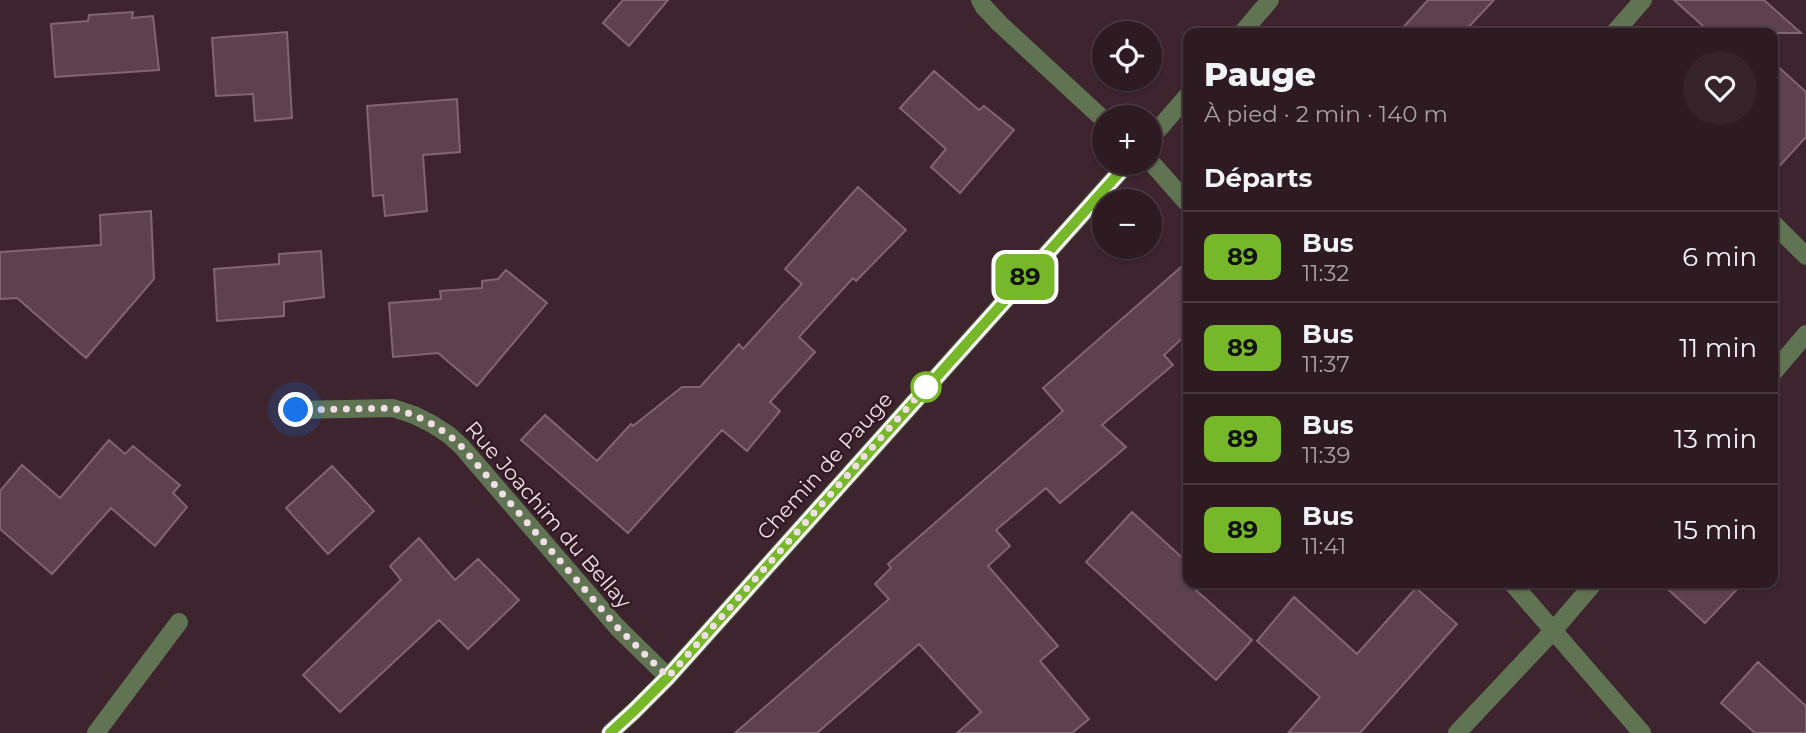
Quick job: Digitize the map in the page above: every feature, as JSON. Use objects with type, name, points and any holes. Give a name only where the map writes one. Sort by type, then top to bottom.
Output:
[{"type":"street","points":[[980,0],[1000,24],[1092,109]]},
{"type":"street","points":[[1246,28],[1270,0]]},
{"type":"street","points":[[1618,28],[1643,0]]},
{"type":"street","points":[[1162,125],[1183,101]]},
{"type":"street","name":"Chemin de Pauge","points":[[610,733],[668,677],[1117,175]]},
{"type":"street","points":[[1162,175],[1183,198]]},
{"type":"street","points":[[1778,228],[1806,256]]},
{"type":"street","points":[[1778,367],[1806,334]]},
{"type":"street","name":"Rue Joachim du Bellay","points":[[296,410],[393,408],[414,415],[449,435],[617,627],[668,677]]},
{"type":"street","points":[[1515,588],[1642,733]]},
{"type":"street","points":[[1457,733],[1590,588]]},
{"type":"street","points":[[96,733],[178,622]]},
{"type":"building","points":[[623,0],[668,0],[629,46],[603,23]]},
{"type":"building","points":[[1428,0],[1494,0],[1468,28],[1403,28]]},
{"type":"building","points":[[1674,0],[1764,0],[1801,33],[1778,33],[1778,28],[1705,28]]},
{"type":"building","points":[[133,12],[132,18],[153,16],[159,70],[55,77],[51,24],[88,21],[89,15]]},
{"type":"building","points":[[287,32],[292,118],[255,121],[253,94],[216,96],[212,38]]},
{"type":"building","points":[[1778,67],[1806,92],[1806,137],[1778,168]]},
{"type":"building","points":[[934,71],[979,110],[984,106],[1014,130],[960,193],[931,167],[946,149],[900,108]]},
{"type":"building","points":[[457,99],[460,152],[423,155],[427,211],[385,216],[383,195],[373,196],[367,106]]},
{"type":"building","points":[[858,187],[906,230],[856,281],[853,278],[799,337],[815,352],[770,402],[780,411],[747,451],[722,430],[628,533],[521,440],[545,415],[597,461],[631,424],[633,426],[682,387],[700,387],[739,344],[743,349],[802,284],[785,269]]},
{"type":"building","points":[[151,211],[154,279],[86,358],[17,298],[0,299],[0,252],[101,245],[100,215]]},
{"type":"building","points":[[321,251],[324,297],[284,302],[284,316],[217,321],[214,269],[279,264],[279,254]]},
{"type":"building","points":[[1183,265],[1183,338],[1164,355],[1173,365],[1102,425],[1126,447],[1060,503],[1046,488],[996,530],[1010,546],[988,566],[1058,646],[1040,661],[1089,719],[1072,733],[957,733],[981,712],[919,644],[817,733],[735,733],[889,599],[875,584],[891,568],[888,564],[1063,411],[1043,388]]},
{"type":"building","points":[[506,270],[547,303],[477,386],[438,353],[393,357],[389,303],[441,299],[440,291],[482,288],[482,281],[498,279]]},
{"type":"building","points":[[109,440],[125,454],[133,446],[180,485],[173,493],[187,507],[155,546],[111,508],[52,574],[0,529],[0,491],[22,465],[60,498]]},
{"type":"building","points":[[332,466],[374,511],[328,554],[286,508]]},
{"type":"building","points":[[1132,512],[1183,558],[1183,588],[1194,588],[1252,640],[1216,680],[1086,562]]},
{"type":"building","points":[[419,538],[455,580],[478,559],[519,600],[468,649],[439,620],[340,712],[303,675],[401,580],[390,566]]},
{"type":"building","points":[[1416,588],[1457,624],[1360,733],[1288,733],[1320,697],[1257,641],[1294,597],[1357,654]]},
{"type":"building","points":[[1666,588],[1738,588],[1705,623]]},
{"type":"building","points":[[1758,662],[1806,706],[1806,733],[1755,733],[1721,703]]},
{"type":"bus line","name":"89","points":[[610,733],[668,677],[1117,175]]},
{"type":"route","points":[[296,410],[393,408],[414,415],[449,435],[617,627],[668,677],[926,387]]}]
